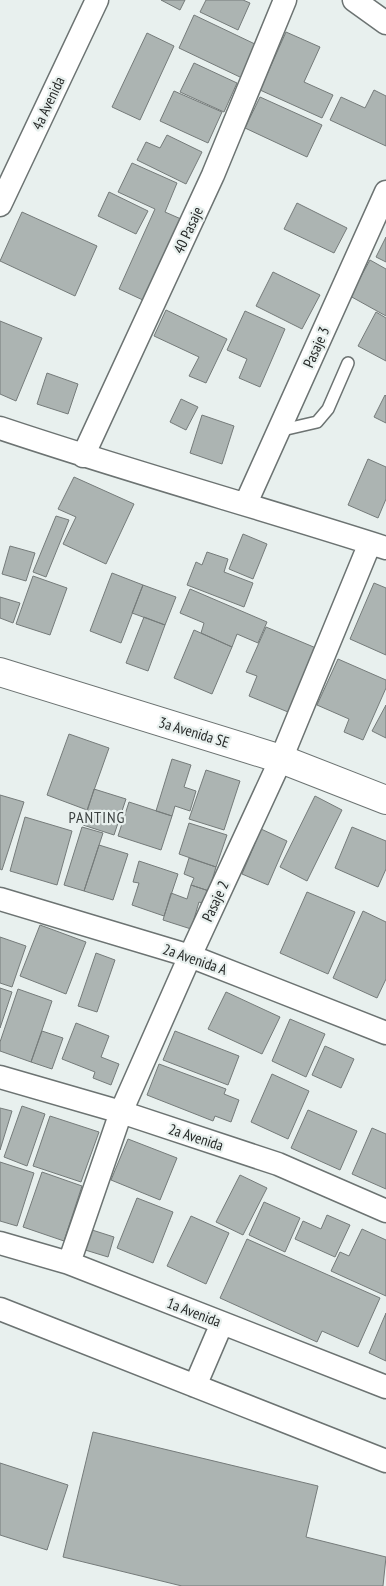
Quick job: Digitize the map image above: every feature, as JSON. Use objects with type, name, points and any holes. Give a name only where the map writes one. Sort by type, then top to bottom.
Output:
[{"type":"street","name":"4a Avenida","points":[[0,205],[97,0]]},
{"type":"street","name":"40 Pasaje","points":[[83,456],[213,175],[285,0]]},
{"type":"street","points":[[354,0],[386,22]]},
{"type":"street","name":"Pasaje 3","points":[[246,503],[386,192]]},
{"type":"street","points":[[0,428],[83,456],[246,503],[378,545]]},
{"type":"street","name":"Pasaje 2","points":[[68,1263],[121,1112],[190,956],[378,545]]},
{"type":"street","name":"3a Avenida SE","points":[[0,672],[281,759],[386,800]]},
{"type":"street","name":"2a Avenida A","points":[[0,899],[190,956],[386,1033]]},
{"type":"street","name":"2a Avenida","points":[[0,1077],[121,1112],[278,1164],[386,1211]]},
{"type":"street","name":"1a Avenida","points":[[0,1242],[68,1263],[386,1387]]},
{"type":"street","points":[[0,1309],[386,1461]]},
{"type":"street","points":[[195,1386],[222,1323]]},
{"type":"lane","points":[[278,432],[317,422],[328,409],[348,363]]},
{"type":"building","points":[[161,0],[185,0],[180,10]]},
{"type":"building","points":[[206,0],[243,0],[250,3],[238,30],[200,12]]},
{"type":"building","points":[[194,15],[257,45],[242,78],[179,48]]},
{"type":"building","points":[[286,32],[320,47],[304,82],[333,95],[322,118],[260,90]]},
{"type":"building","points":[[147,33],[174,46],[140,120],[112,107]]},
{"type":"building","points":[[194,63],[237,83],[224,112],[180,92]]},
{"type":"building","points":[[374,90],[386,96],[386,146],[330,120],[341,97],[365,108]]},
{"type":"building","points":[[174,91],[222,112],[208,143],[160,121]]},
{"type":"building","points":[[260,97],[322,125],[307,157],[245,128]]},
{"type":"building","points":[[167,135],[202,152],[186,184],[137,160],[146,142],[160,148]]},
{"type":"building","points":[[132,163],[177,183],[165,212],[181,219],[145,301],[119,289],[155,209],[118,192]]},
{"type":"building","points":[[109,192],[148,211],[136,234],[98,216]]},
{"type":"building","points":[[297,203],[347,228],[334,253],[284,229]]},
{"type":"building","points":[[22,212],[97,246],[75,296],[0,261]]},
{"type":"building","points":[[386,237],[386,262],[376,257]]},
{"type":"building","points":[[370,260],[386,269],[386,316],[350,296]]},
{"type":"building","points":[[273,272],[320,295],[302,329],[256,306]]},
{"type":"building","points":[[166,310],[227,339],[206,383],[189,376],[199,357],[154,336]]},
{"type":"building","points":[[245,311],[285,329],[260,387],[239,378],[247,359],[227,350]]},
{"type":"building","points":[[376,312],[386,318],[386,361],[358,346]]},
{"type":"building","points":[[0,321],[42,338],[16,401],[0,394]]},
{"type":"building","points":[[47,373],[78,384],[68,414],[37,404]]},
{"type":"building","points":[[386,396],[386,423],[374,417]]},
{"type":"building","points":[[181,399],[198,407],[186,430],[170,422]]},
{"type":"building","points":[[202,415],[234,426],[222,464],[190,453]]},
{"type":"building","points":[[368,459],[386,467],[386,499],[378,518],[348,505]]},
{"type":"building","points":[[74,477],[134,504],[106,564],[63,544],[76,517],[58,509]]},
{"type":"building","points":[[56,516],[69,520],[46,577],[33,572]]},
{"type":"building","points":[[243,534],[267,544],[253,579],[229,569]]},
{"type":"building","points":[[10,546],[35,553],[26,581],[2,574]]},
{"type":"building","points":[[207,552],[228,559],[224,572],[253,583],[244,607],[187,585],[196,562],[202,565]]},
{"type":"building","points":[[112,573],[143,585],[121,643],[90,631]]},
{"type":"building","points":[[33,576],[67,588],[50,635],[16,624]]},
{"type":"building","points":[[374,583],[386,588],[386,655],[350,639]]},
{"type":"building","points":[[143,585],[176,597],[165,625],[132,613]]},
{"type":"building","points":[[190,589],[267,622],[258,643],[237,634],[232,647],[201,633],[204,623],[180,613]]},
{"type":"building","points":[[0,597],[20,603],[13,623],[0,618]]},
{"type":"building","points":[[144,617],[165,625],[148,671],[126,663]]},
{"type":"building","points":[[266,627],[316,648],[288,712],[249,696],[257,676],[246,672]]},
{"type":"building","points":[[194,630],[232,647],[212,694],[174,678]]},
{"type":"building","points":[[338,659],[386,680],[386,688],[363,740],[344,732],[349,719],[317,705]]},
{"type":"building","points":[[386,705],[386,738],[372,731]]},
{"type":"building","points":[[69,734],[109,748],[87,810],[47,795]]},
{"type":"building","points":[[172,759],[191,765],[184,787],[196,791],[190,811],[175,806],[172,816],[156,811]]},
{"type":"building","points":[[206,770],[240,781],[224,830],[189,819]]},
{"type":"building","points":[[94,789],[126,799],[114,835],[83,825]]},
{"type":"building","points":[[0,795],[24,802],[2,870],[0,869]]},
{"type":"building","points":[[315,796],[342,810],[307,881],[280,867]]},
{"type":"building","points":[[129,802],[172,816],[161,850],[118,836]]},
{"type":"building","points":[[25,817],[72,831],[57,885],[10,871]]},
{"type":"building","points":[[189,823],[227,835],[216,867],[179,854]]},
{"type":"building","points":[[82,827],[103,833],[84,891],[64,885]]},
{"type":"building","points":[[352,827],[386,841],[386,869],[378,887],[335,868]]},
{"type":"building","points":[[261,829],[287,841],[268,885],[242,874]]},
{"type":"building","points":[[99,845],[128,854],[113,900],[84,891]]},
{"type":"building","points":[[189,858],[216,867],[209,891],[191,885],[194,878],[184,874]]},
{"type":"building","points":[[139,861],[178,874],[164,916],[132,905],[139,883],[133,882]]},
{"type":"building","points":[[191,885],[209,891],[204,904],[199,902],[191,929],[163,920],[171,893],[187,899]]},
{"type":"building","points":[[307,892],[355,912],[328,974],[280,953]]},
{"type":"building","points":[[363,911],[386,922],[386,979],[377,998],[333,978]]},
{"type":"building","points":[[40,925],[86,942],[66,994],[20,976]]},
{"type":"building","points":[[0,937],[26,946],[12,987],[0,983]]},
{"type":"building","points":[[96,953],[115,960],[97,1012],[78,1006]]},
{"type":"building","points":[[0,988],[12,992],[0,1028]]},
{"type":"building","points":[[18,989],[52,1001],[31,1062],[0,1051],[0,1042]]},
{"type":"building","points":[[226,992],[280,1017],[262,1054],[208,1029]]},
{"type":"building","points":[[290,1019],[325,1034],[306,1077],[272,1061]]},
{"type":"building","points":[[76,1023],[109,1036],[101,1057],[119,1064],[111,1085],[93,1078],[95,1072],[62,1059]]},
{"type":"building","points":[[42,1031],[63,1038],[52,1069],[31,1062]]},
{"type":"building","points":[[175,1031],[239,1056],[228,1085],[163,1060]]},
{"type":"building","points":[[325,1046],[354,1059],[341,1088],[312,1075]]},
{"type":"building","points":[[159,1064],[226,1089],[224,1094],[239,1100],[231,1122],[215,1116],[213,1121],[147,1095]]},
{"type":"building","points":[[272,1074],[309,1091],[288,1139],[251,1122]]},
{"type":"building","points":[[22,1106],[45,1114],[27,1166],[4,1157]]},
{"type":"building","points":[[0,1108],[12,1111],[0,1150]]},
{"type":"building","points":[[308,1110],[357,1131],[340,1170],[291,1148]]},
{"type":"building","points":[[50,1116],[99,1132],[81,1182],[33,1166]]},
{"type":"building","points":[[372,1128],[386,1134],[386,1189],[352,1174]]},
{"type":"building","points":[[128,1139],[177,1158],[160,1200],[111,1180]]},
{"type":"building","points":[[0,1162],[34,1173],[17,1226],[0,1221]]},
{"type":"building","points":[[42,1172],[82,1186],[64,1241],[23,1227]]},
{"type":"building","points":[[240,1175],[267,1188],[243,1235],[216,1222]]},
{"type":"building","points":[[137,1198],[173,1212],[153,1263],[117,1248]]},
{"type":"building","points":[[264,1202],[300,1218],[285,1252],[249,1235]]},
{"type":"building","points":[[327,1215],[350,1225],[335,1257],[295,1239],[303,1221],[321,1229]]},
{"type":"building","points":[[191,1216],[229,1233],[206,1284],[167,1266]]},
{"type":"building","points":[[89,1229],[114,1237],[108,1257],[82,1249]]},
{"type":"building","points":[[362,1229],[386,1240],[386,1296],[331,1271],[340,1252],[349,1256]]},
{"type":"building","points":[[247,1239],[380,1298],[358,1347],[322,1331],[317,1342],[220,1298]]},
{"type":"building","points":[[386,1313],[386,1361],[369,1353]]},
{"type":"building","points":[[93,1432],[318,1486],[306,1537],[386,1557],[383,1586],[182,1586],[63,1557]]},
{"type":"building","points":[[0,1463],[68,1485],[47,1550],[0,1535]]},
{"type":"district","name":"PANTING","points":[[97,817]]}]
